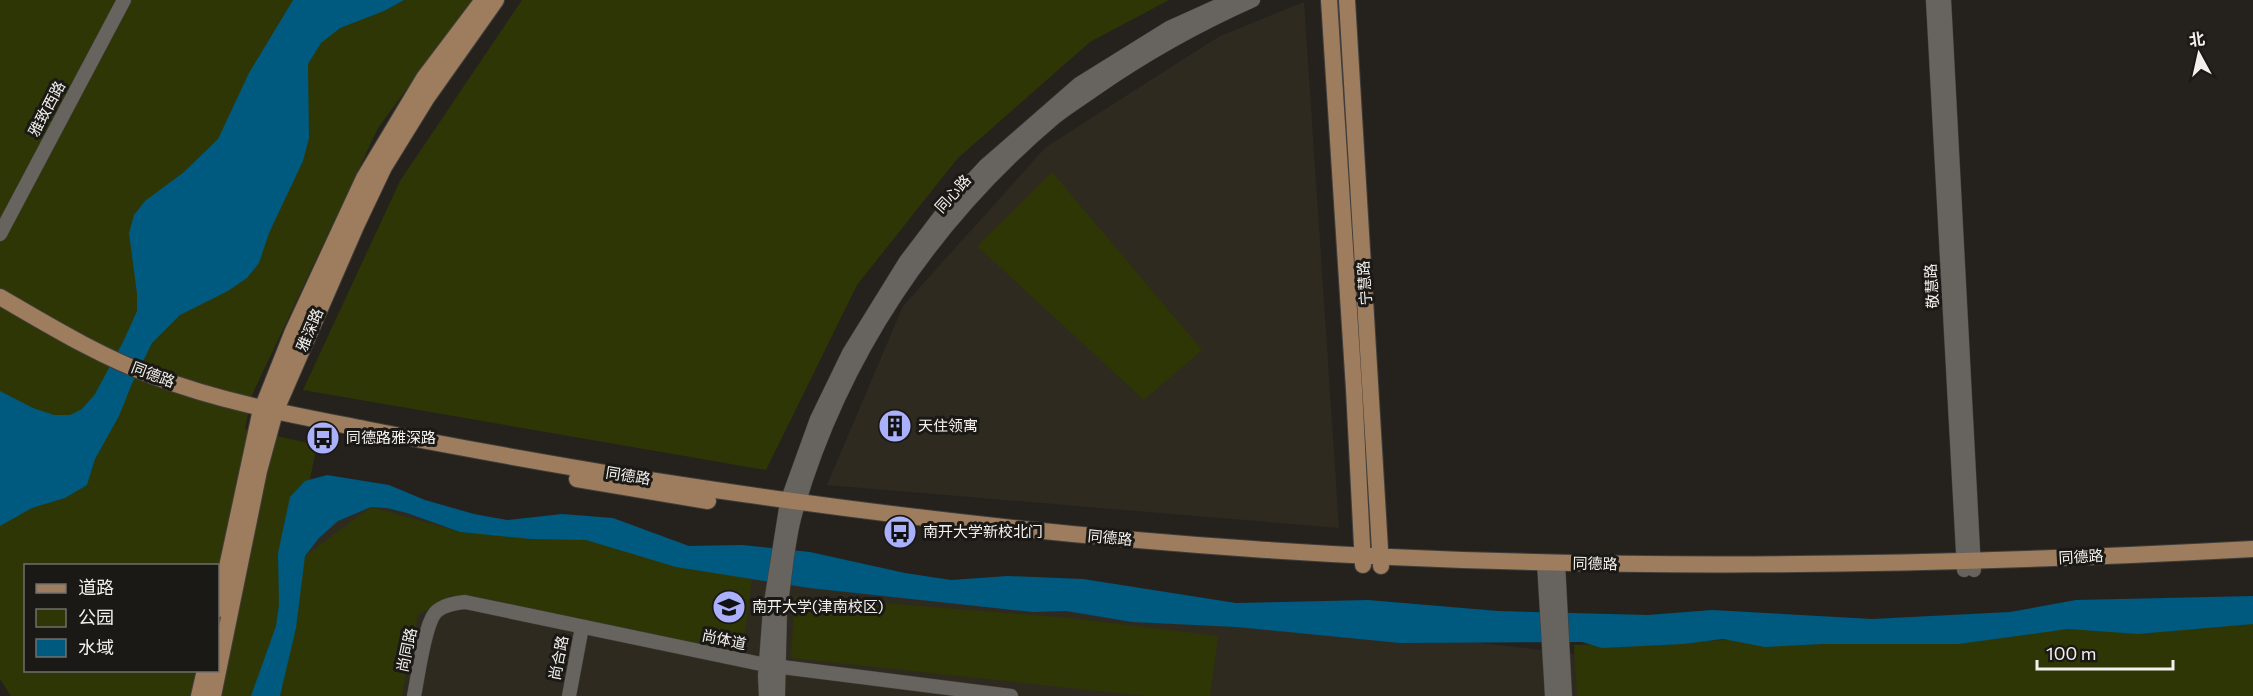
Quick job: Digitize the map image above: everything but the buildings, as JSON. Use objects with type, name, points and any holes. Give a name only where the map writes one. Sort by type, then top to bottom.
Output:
[{"type":"main road","name":"雅深路","points":[[265,415],[293,331],[364,178],[424,78],[483,0]]},
{"type":"main road","name":"雅深路","points":[[265,415],[384,167],[426,99],[496,0]]},
{"type":"main road","name":"宁慧路","points":[[1329,0],[1363,560]]},
{"type":"main road","name":"宁慧路","points":[[1347,0],[1382,561]]},
{"type":"main road","name":"同德路","points":[[0,297],[101,360]]},
{"type":"main road","name":"同德路","points":[[0,309],[101,360],[151,381],[265,415],[604,484],[791,508],[1363,560],[1551,567],[1969,566],[2253,557]]},
{"type":"main road","points":[[219,605],[260,442],[251,423],[240,408]]},
{"type":"main road","points":[[219,664],[265,415]]},
{"type":"main road","name":"同德路","points":[[1969,566],[2253,549]]},
{"type":"main road","points":[[200,696],[205,672]]},
{"type":"main road","points":[[213,696],[217,672]]},
{"type":"street","name":"雅致西路","points":[[0,234],[124,0]]},
{"type":"street","name":"同心路","points":[[791,508],[817,419],[849,353],[906,261],[947,207],[985,166],[1079,84],[1169,28],[1231,0]]},
{"type":"street","name":"同心路","points":[[791,508],[826,426],[879,321],[916,264],[954,216],[996,172],[1055,117],[1126,67],[1174,38],[1253,0]]},
{"type":"street","name":"敬慧路","points":[[1933,0],[1969,566]]},
{"type":"street","name":"敬慧路","points":[[1944,0],[1969,566]]},
{"type":"street","points":[[766,696],[772,666],[778,589],[791,508]]},
{"type":"street","points":[[1551,567],[1556,651],[1565,696]]},
{"type":"street","name":"尚体道","points":[[436,612],[454,603],[465,602],[772,666],[915,690],[1011,696]]},
{"type":"street","name":"尚同路","points":[[414,696],[429,623],[436,612]]},
{"type":"street","name":"尚合路","points":[[569,696],[582,627]]},
{"type":"street","points":[[1552,696],[1556,651]]},
{"type":"street","points":[[772,666],[778,696]]},
{"type":"shaded area","points":[[1304,2],[1339,528],[827,485],[903,306],[1046,147],[1220,36]]},
{"type":"shaded area","name":"南开大学(津南校区)","points":[[317,492],[690,551],[1575,654],[2253,632],[2253,696],[268,696]]},
{"type":"green space","points":[[0,0],[472,0],[378,128],[252,395],[245,429],[317,445],[265,696],[11,696],[0,679]]},
{"type":"green space","points":[[522,0],[1169,0],[1090,42],[957,159],[857,285],[766,470],[303,390],[400,181]]},
{"type":"green space","points":[[1052,172],[1202,350],[1144,400],[977,246]]},
{"type":"green space","points":[[371,507],[460,532],[586,540],[752,579],[742,654],[451,595],[418,615],[402,696],[277,696],[305,556]]},
{"type":"green space","points":[[795,596],[1069,618],[1218,636],[1210,696],[1145,696],[791,658]]},
{"type":"green space","points":[[2253,620],[2253,696],[1577,696],[1574,645],[2067,629]]},
{"type":"water","points":[[293,0],[404,0],[384,11],[340,28],[321,43],[308,64],[309,138],[303,161],[269,233],[259,263],[247,278],[228,291],[180,315],[152,343],[119,416],[95,459],[87,485],[65,498],[32,508],[0,526],[0,391],[33,408],[54,415],[70,415],[82,409],[95,394],[137,311],[129,233],[134,215],[145,201],[184,172],[218,139],[249,73]]},
{"type":"water","points":[[327,475],[389,485],[425,500],[474,514],[507,520],[562,514],[613,518],[689,546],[742,545],[810,552],[905,573],[951,580],[1008,576],[1083,579],[1236,603],[1368,600],[1498,611],[1648,615],[1712,610],[1872,619],[2010,612],[2076,600],[2253,596],[2253,624],[2138,634],[2068,629],[1958,644],[1823,644],[1765,647],[1723,639],[1683,644],[1602,648],[1582,642],[1400,643],[1236,627],[1132,622],[1066,611],[1033,612],[809,588],[676,567],[586,540],[531,539],[460,532],[407,513],[371,507],[338,521],[319,538],[305,556],[296,628],[280,696],[251,696],[276,626],[279,605],[278,553],[290,497],[305,481]]},
{"type":"place","name":"天住领寓","points":[[895,426]]},
{"type":"place","name":"同德路雅深路","points":[[323,438]]},
{"type":"place","name":"南开大学新校北门","points":[[900,532]]},
{"type":"place","name":"南开大学(津南校区)","points":[[729,607]]}]
